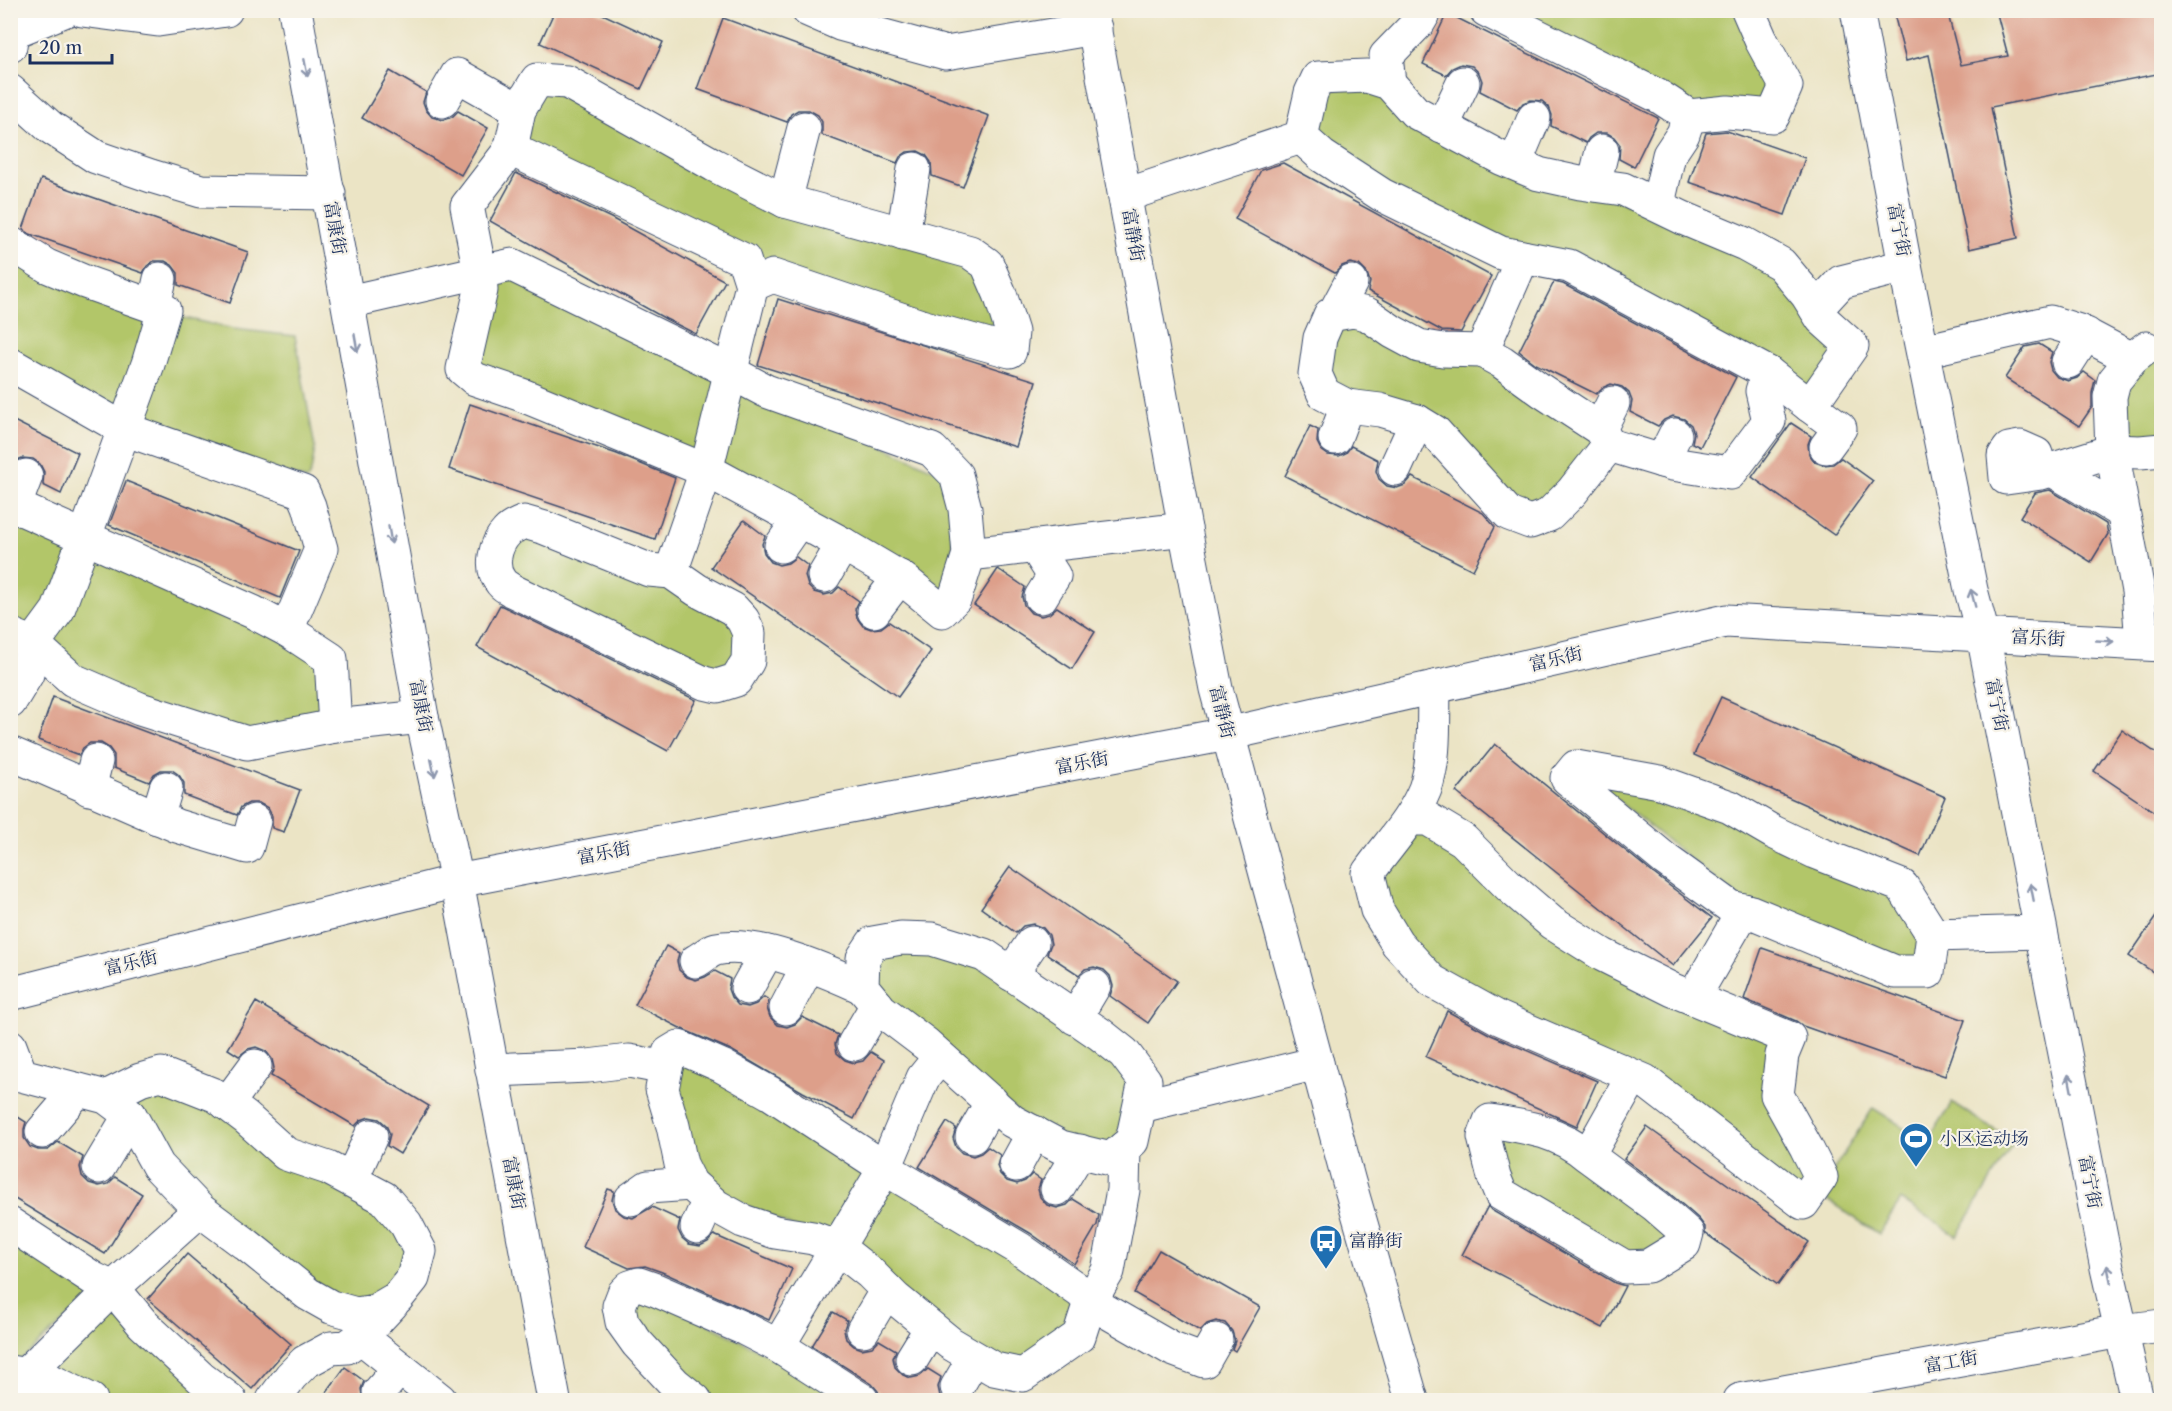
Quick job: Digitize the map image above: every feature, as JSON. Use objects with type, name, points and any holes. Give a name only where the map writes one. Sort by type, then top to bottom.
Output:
[{"type":"street","points":[[11,37],[66,10]]},
{"type":"street","points":[[82,10],[158,20],[226,10]]},
{"type":"street","name":"富康街","points":[[295,10],[422,717],[457,881],[554,1401]]},
{"type":"street","points":[[808,10],[840,24],[946,53],[1093,19]]},
{"type":"street","points":[[1389,83],[1386,56],[1419,22],[1426,10]]},
{"type":"street","points":[[1486,10],[1660,97],[1689,116],[1728,112],[1767,129],[1786,86],[1748,10]]},
{"type":"street","name":"富宁街","points":[[1857,10],[1905,266],[1971,590],[1983,635],[2040,932],[2137,1401]]},
{"type":"street","name":"富静街","points":[[1093,19],[1216,689],[1349,1182],[1412,1401]]},
{"type":"street","points":[[442,101],[457,75],[519,110]]},
{"type":"street","points":[[1301,137],[1311,93],[1318,78],[1367,76],[1389,83],[1415,112],[1539,174],[1623,189],[1745,244],[1781,264],[1822,318],[1852,346],[1810,406]]},
{"type":"street","points":[[348,302],[480,272],[512,265],[730,371],[766,391],[932,450],[956,475],[965,509],[969,554],[955,598],[942,611],[900,577],[706,471],[654,458],[528,411],[463,369],[481,290],[480,272],[467,206],[507,154],[519,110],[537,80],[567,82],[583,77],[714,165],[785,201],[970,252],[987,264],[1000,294],[1012,332],[1010,351],[995,358],[911,332],[830,305],[773,276],[752,285]]},
{"type":"street","points":[[1442,127],[1463,83]]},
{"type":"street","points":[[10,91],[50,127],[96,157],[151,176],[201,191],[329,193]]},
{"type":"street","points":[[1658,204],[1669,155],[1683,134],[1689,116]]},
{"type":"street","points":[[1515,163],[1534,118]]},
{"type":"street","points":[[785,201],[804,128]]},
{"type":"street","points":[[1126,195],[1301,137]]},
{"type":"street","points":[[1301,137],[1322,156],[1382,195],[1501,252],[1569,266],[1768,373],[1840,428],[1826,447]]},
{"type":"street","points":[[512,142],[521,154],[561,181],[691,249],[744,260],[752,285],[706,471],[671,573]]},
{"type":"street","points":[[1594,184],[1602,151]]},
{"type":"street","points":[[903,234],[914,169]]},
{"type":"street","points":[[10,243],[51,254],[157,293],[164,310],[148,363],[58,610],[22,639]]},
{"type":"street","points":[[1482,351],[1523,257]]},
{"type":"street","points":[[1816,309],[1841,282],[1905,266]]},
{"type":"street","points":[[1334,314],[1351,282]]},
{"type":"street","points":[[1607,426],[1572,492],[1548,515],[1530,522],[1509,514],[1471,491],[1435,432],[1417,420],[1380,410],[1347,406],[1324,394],[1315,374],[1320,338],[1330,315],[1353,311],[1408,326],[1419,346],[1443,350],[1482,351],[1546,381],[1607,426],[1669,448],[1672,464],[1730,473],[1769,420],[1762,391],[1768,373]]},
{"type":"street","points":[[1923,351],[2050,322],[2086,334],[2150,348]]},
{"type":"street","points":[[2068,362],[2086,334]]},
{"type":"street","points":[[2150,348],[2114,381],[2110,397],[2112,451],[2138,591],[2152,644]]},
{"type":"street","points":[[10,364],[124,429],[303,492],[321,549],[287,630]]},
{"type":"street","points":[[1335,438],[1347,406]]},
{"type":"street","points":[[1395,469],[1417,420]]},
{"type":"street","points":[[2123,512],[2082,498],[2046,471],[2112,451],[2162,450]]},
{"type":"street","points":[[17,495],[86,537],[150,555],[227,588],[253,612],[287,630],[331,659],[335,726]]},
{"type":"street","points":[[781,546],[799,520]]},
{"type":"street","points":[[524,522],[545,528],[649,570],[671,573],[733,609],[743,620],[749,633],[748,661],[736,680],[717,686],[704,683],[641,660],[552,615],[501,583],[495,572],[495,556],[500,541],[508,530],[524,522]]},
{"type":"street","points":[[969,554],[1185,529]]},
{"type":"street","points":[[824,576],[843,544]]},
{"type":"street","points":[[1035,546],[1054,576],[1041,597]]},
{"type":"street","points":[[874,611],[900,577]]},
{"type":"street","name":"富乐街","points":[[10,994],[457,881],[1227,735],[1726,621],[2152,644]]},
{"type":"street","points":[[22,639],[73,680],[140,709],[247,743],[335,726],[422,717]]},
{"type":"street","points":[[10,702],[27,674],[22,639]]},
{"type":"street","points":[[1409,819],[1428,819],[1463,840],[1510,887],[1552,923],[1603,955],[1693,998],[1789,1038],[1782,1055],[1777,1095],[1821,1178],[1803,1203],[1645,1081],[1499,1018],[1432,981],[1397,943],[1377,910],[1368,873],[1409,819],[1425,789],[1431,764],[1434,687]]},
{"type":"street","points":[[10,753],[92,775],[161,803],[177,826],[247,847],[255,821]]},
{"type":"street","points":[[1576,766],[1660,782],[1730,807],[1773,832],[1815,852],[1902,886],[1933,934],[1928,972],[1895,972],[1744,910],[1731,907],[1666,860],[1567,778],[1576,766]]},
{"type":"street","points":[[1693,998],[1744,910]]},
{"type":"street","points":[[1933,934],[2040,932]]},
{"type":"street","points":[[696,962],[714,950],[741,947],[767,952],[829,972],[869,996],[1012,1121],[1061,1147],[1111,1159],[1132,1142],[1145,1081],[1124,1053],[984,955],[960,946],[932,939],[901,938],[873,943],[863,958],[869,996],[854,1044]]},
{"type":"street","points":[[1011,974],[1032,943]]},
{"type":"street","points":[[747,988],[767,952]]},
{"type":"street","points":[[786,1008],[808,966]]},
{"type":"street","points":[[1075,1018],[1094,986]]},
{"type":"street","points":[[699,1204],[681,1164],[662,1089],[669,1053],[679,1047],[722,1066],[770,1093],[885,1168],[1020,1249],[1081,1292],[1090,1302],[1172,1349],[1204,1361],[1216,1340]]},
{"type":"street","points":[[778,1346],[885,1168],[923,1078],[940,1057]]},
{"type":"street","points":[[492,1071],[588,1066],[629,1061],[666,1068]]},
{"type":"street","points":[[14,1063],[104,1100],[158,1166],[200,1210],[308,1294],[331,1307],[356,1314],[375,1311],[397,1298]]},
{"type":"street","points":[[1141,1106],[1317,1063]]},
{"type":"street","points":[[228,1104],[255,1066]]},
{"type":"street","points":[[42,1132],[140,1080],[161,1074],[217,1096],[286,1154],[328,1168],[384,1198],[406,1224],[420,1251],[413,1278],[361,1337],[346,1347],[331,1348],[305,1362],[291,1376],[273,1401]]},
{"type":"street","points":[[1588,1156],[1633,1076]]},
{"type":"street","points":[[99,1167],[104,1100]]},
{"type":"street","points":[[972,1137],[992,1102]]},
{"type":"street","points":[[1490,1121],[1537,1128],[1575,1145],[1588,1156],[1656,1206],[1687,1233],[1684,1244],[1648,1266],[1625,1267],[1597,1256],[1525,1216],[1501,1194],[1494,1177],[1484,1137],[1490,1121]]},
{"type":"street","points":[[1016,1165],[1034,1132]]},
{"type":"street","points":[[351,1180],[371,1136]]},
{"type":"street","points":[[632,1199],[648,1187],[743,1221],[761,1241],[813,1238],[837,1247],[950,1343],[994,1369],[1023,1375],[1079,1336],[1090,1302],[1108,1271],[1123,1190],[1124,1148]]},
{"type":"street","points":[[1057,1189],[1080,1151]]},
{"type":"street","points":[[15,1378],[200,1210]]},
{"type":"street","points":[[10,1224],[94,1279],[113,1288],[143,1324],[230,1401]]},
{"type":"street","points":[[695,1401],[637,1343],[622,1322],[619,1306],[624,1293],[630,1287],[639,1284],[656,1290],[778,1346],[862,1401]]},
{"type":"street","points":[[863,1330],[887,1290]]},
{"type":"street","name":"富工街","points":[[1740,1401],[2121,1331],[2162,1326]]},
{"type":"street","points":[[912,1359],[931,1328]]},
{"type":"street","points":[[361,1337],[440,1401]]},
{"type":"street","points":[[957,1387],[974,1358]]},
{"type":"street","points":[[379,1392],[400,1368]]},
{"type":"street","points":[[15,1378],[45,1378],[91,1401]]},
{"type":"green space","points":[[1499,11],[1741,11],[1780,84],[1769,109],[1688,111]]},
{"type":"green space","points":[[1367,81],[1596,191],[1744,249],[1847,347],[1810,400],[1504,246],[1329,154],[1306,119],[1316,94]]},
{"type":"green space","points":[[539,85],[715,169],[967,255],[1007,345],[774,271],[523,149]]},
{"type":"green space","points":[[10,248],[158,311],[123,423],[11,359]]},
{"type":"green space","points":[[514,270],[725,374],[703,465],[467,367],[486,291]]},
{"type":"green space","points":[[171,315],[234,329],[295,336],[315,448],[311,472],[307,480],[135,424]]},
{"type":"green space","points":[[1332,320],[1479,354],[1605,443],[1530,518],[1439,431],[1328,392]]},
{"type":"green space","points":[[2147,351],[2161,353],[2161,448],[2114,448],[2117,381]]},
{"type":"green space","points":[[732,378],[953,478],[952,595],[714,469]]},
{"type":"green space","points":[[10,507],[80,538],[32,638],[11,627]]},
{"type":"green space","points":[[546,532],[742,623],[734,678],[514,589],[502,543]]},
{"type":"green space","points":[[89,542],[325,662],[328,720],[250,736],[144,705],[40,643]]},
{"type":"green space","points":[[1578,769],[1659,784],[1899,888],[1930,934],[1925,969],[1754,910]]},
{"type":"green space","points":[[1414,825],[1506,890],[1778,1039],[1815,1179],[1801,1196],[1502,1013],[1403,943],[1373,874]]},
{"type":"green space","points":[[875,945],[982,957],[1141,1082],[1108,1155],[1060,1144],[879,1004]]},
{"type":"green space","points":[[672,1055],[878,1169],[836,1242],[797,1229],[696,1182]]},
{"type":"green space","points":[[161,1082],[334,1179],[407,1236],[409,1278],[357,1310],[229,1226],[121,1097]]},
{"type":"green space","name":"小区运动场","points":[[1952,1103],[2014,1142],[1957,1236],[1901,1200],[1879,1234],[1818,1194],[1873,1108],[1927,1142]]},
{"type":"green space","points":[[1493,1125],[1537,1130],[1684,1233],[1648,1264],[1504,1193]]},
{"type":"green space","points":[[886,1172],[1087,1303],[1022,1372],[995,1366],[844,1246]]},
{"type":"green space","points":[[10,1229],[101,1288],[11,1368]]},
{"type":"green space","points":[[641,1290],[857,1400],[700,1400],[627,1312]]},
{"type":"green space","points":[[112,1291],[228,1400],[97,1400],[48,1375]]},
{"type":"building","points":[[555,10],[594,10],[663,42],[641,89],[540,43]]},
{"type":"building","points":[[1893,10],[1947,10],[1961,65],[2008,56],[1996,10],[2162,10],[2162,73],[1991,107],[2018,238],[1969,249],[1929,55],[1906,61]]},
{"type":"building","points":[[1447,13],[1658,118],[1634,167],[1619,159],[1620,145],[1614,137],[1607,133],[1596,133],[1586,143],[1551,126],[1552,115],[1549,107],[1542,101],[1531,100],[1523,103],[1517,110],[1480,91],[1482,81],[1479,73],[1472,66],[1461,64],[1452,68],[1446,75],[1423,64]]},
{"type":"building","points":[[723,18],[989,116],[963,187],[932,176],[931,162],[926,155],[918,151],[907,152],[900,157],[897,163],[822,135],[822,122],[818,115],[809,110],[798,110],[791,114],[787,122],[697,89]]},
{"type":"building","points":[[390,71],[426,92],[423,102],[432,117],[443,120],[452,117],[458,111],[488,128],[461,175],[362,118]]},
{"type":"building","points":[[1727,131],[1805,158],[1785,215],[1689,182],[1706,133]]},
{"type":"building","points":[[1283,163],[1491,276],[1461,332],[1442,331],[1368,291],[1370,282],[1367,273],[1359,265],[1350,263],[1342,266],[1335,273],[1235,219],[1261,170]]},
{"type":"building","points":[[516,173],[611,218],[725,281],[696,334],[490,221]]},
{"type":"building","points":[[41,179],[248,252],[230,303],[178,285],[178,273],[172,265],[165,261],[154,261],[143,273],[30,234],[23,229]]},
{"type":"building","points":[[1554,282],[1563,284],[1736,377],[1700,447],[1692,443],[1694,433],[1691,425],[1684,419],[1673,416],[1658,426],[1630,412],[1632,401],[1629,393],[1622,387],[1611,384],[1596,394],[1536,364],[1519,351]]},
{"type":"building","points":[[778,299],[1036,381],[1016,447],[758,365]]},
{"type":"building","points":[[2039,344],[2052,352],[2049,362],[2051,370],[2057,377],[2068,381],[2084,372],[2095,380],[2092,407],[2079,426],[2005,378],[2025,347]]},
{"type":"building","points":[[470,404],[617,454],[675,478],[655,539],[449,469]]},
{"type":"building","points":[[10,419],[78,453],[61,494],[43,485],[44,472],[40,464],[33,459],[22,458],[10,466]]},
{"type":"building","points":[[1791,423],[1811,436],[1808,444],[1809,454],[1815,462],[1823,465],[1833,464],[1841,458],[1873,481],[1834,535],[1752,477]]},
{"type":"building","points":[[1310,426],[1318,430],[1317,442],[1321,450],[1328,455],[1339,456],[1346,453],[1351,446],[1378,460],[1376,471],[1379,479],[1387,486],[1397,488],[1405,485],[1412,477],[1483,513],[1495,527],[1473,570],[1285,476]]},
{"type":"building","points":[[126,481],[299,551],[280,598],[109,525]]},
{"type":"building","points":[[2050,490],[2106,524],[2108,534],[2091,562],[2020,517],[2035,493]]},
{"type":"building","points":[[744,520],[765,536],[762,544],[764,553],[771,562],[779,565],[788,563],[796,557],[808,566],[805,576],[808,586],[814,592],[824,595],[833,593],[839,587],[859,601],[855,609],[857,618],[863,626],[871,629],[881,628],[889,622],[931,651],[898,697],[711,567]]},
{"type":"building","points":[[998,569],[1025,587],[1022,597],[1024,605],[1031,613],[1041,616],[1049,614],[1057,607],[1095,632],[1072,669],[974,605]]},
{"type":"building","points":[[500,605],[696,700],[668,751],[477,647]]},
{"type":"building","points":[[53,697],[300,790],[284,832],[272,828],[272,816],[268,808],[259,803],[249,803],[241,807],[237,815],[184,795],[184,783],[172,770],[161,770],[154,774],[149,782],[114,768],[114,755],[101,743],[90,743],[79,755],[38,740]]},
{"type":"building","points":[[1721,697],[1945,797],[1920,856],[1694,755]]},
{"type":"building","points":[[2122,730],[2162,757],[2162,817],[2094,771]]},
{"type":"building","points":[[1495,744],[1654,874],[1712,918],[1673,966],[1456,792]]},
{"type":"building","points":[[1010,867],[1177,981],[1148,1023],[1110,996],[1113,986],[1110,976],[1104,970],[1094,967],[1085,969],[1079,975],[1047,954],[1051,944],[1049,935],[1043,928],[1033,924],[1023,926],[1016,933],[981,908]]},
{"type":"building","points":[[2162,908],[2162,978],[2129,956]]},
{"type":"building","points":[[666,946],[679,953],[677,961],[679,970],[687,977],[696,980],[715,971],[730,979],[728,989],[738,1005],[748,1007],[764,997],[769,1000],[767,1008],[770,1017],[778,1025],[787,1027],[795,1024],[802,1017],[838,1035],[835,1044],[837,1053],[845,1060],[854,1063],[863,1061],[871,1052],[884,1060],[854,1119],[731,1050],[635,1005]]},
{"type":"building","points":[[1762,948],[1965,1020],[1945,1076],[1803,1026],[1744,999]]},
{"type":"building","points":[[256,1002],[429,1106],[400,1154],[387,1146],[390,1134],[386,1125],[379,1119],[369,1117],[361,1120],[355,1126],[271,1076],[274,1068],[272,1059],[266,1051],[256,1047],[248,1049],[239,1056],[228,1049]]},
{"type":"building","points":[[1447,1011],[1491,1035],[1597,1081],[1577,1126],[1426,1057]]},
{"type":"building","points":[[10,1112],[26,1122],[24,1138],[30,1147],[48,1150],[58,1142],[83,1157],[80,1167],[82,1176],[89,1183],[99,1186],[108,1184],[115,1177],[142,1194],[105,1254],[10,1196]]},
{"type":"building","points":[[947,1122],[956,1128],[953,1138],[956,1147],[962,1153],[973,1156],[988,1147],[1000,1155],[997,1166],[1000,1174],[1007,1181],[1017,1184],[1025,1181],[1032,1174],[1041,1180],[1038,1189],[1040,1197],[1047,1205],[1057,1208],[1067,1205],[1073,1199],[1099,1215],[1097,1225],[1074,1264],[1030,1233],[919,1167]]},
{"type":"building","points":[[1647,1127],[1809,1242],[1778,1285],[1705,1233],[1705,1227],[1699,1219],[1624,1159]]},
{"type":"building","points":[[608,1189],[614,1191],[612,1200],[615,1209],[624,1216],[633,1218],[652,1207],[680,1220],[678,1230],[689,1244],[700,1246],[714,1235],[792,1269],[769,1320],[662,1272],[645,1266],[629,1268],[583,1247]]},
{"type":"building","points":[[1488,1206],[1491,1210],[1615,1283],[1625,1286],[1603,1328],[1462,1255]]},
{"type":"building","points":[[1159,1250],[1260,1307],[1235,1351],[1232,1349],[1235,1341],[1232,1331],[1225,1323],[1216,1321],[1207,1324],[1200,1331],[1134,1293]]},
{"type":"building","points":[[187,1254],[291,1344],[252,1389],[148,1299]]},
{"type":"building","points":[[833,1312],[847,1320],[844,1329],[846,1339],[854,1346],[862,1349],[872,1347],[879,1340],[896,1350],[893,1358],[895,1367],[903,1375],[911,1378],[920,1376],[928,1369],[941,1377],[938,1387],[940,1396],[945,1401],[881,1401],[878,1391],[872,1384],[812,1346]]},
{"type":"building","points":[[345,1367],[364,1381],[361,1389],[363,1401],[320,1401]]},
{"type":"place","name":"小区运动场","points":[[1916,1168]]},
{"type":"place","name":"富静街","points":[[1326,1270]]}]
